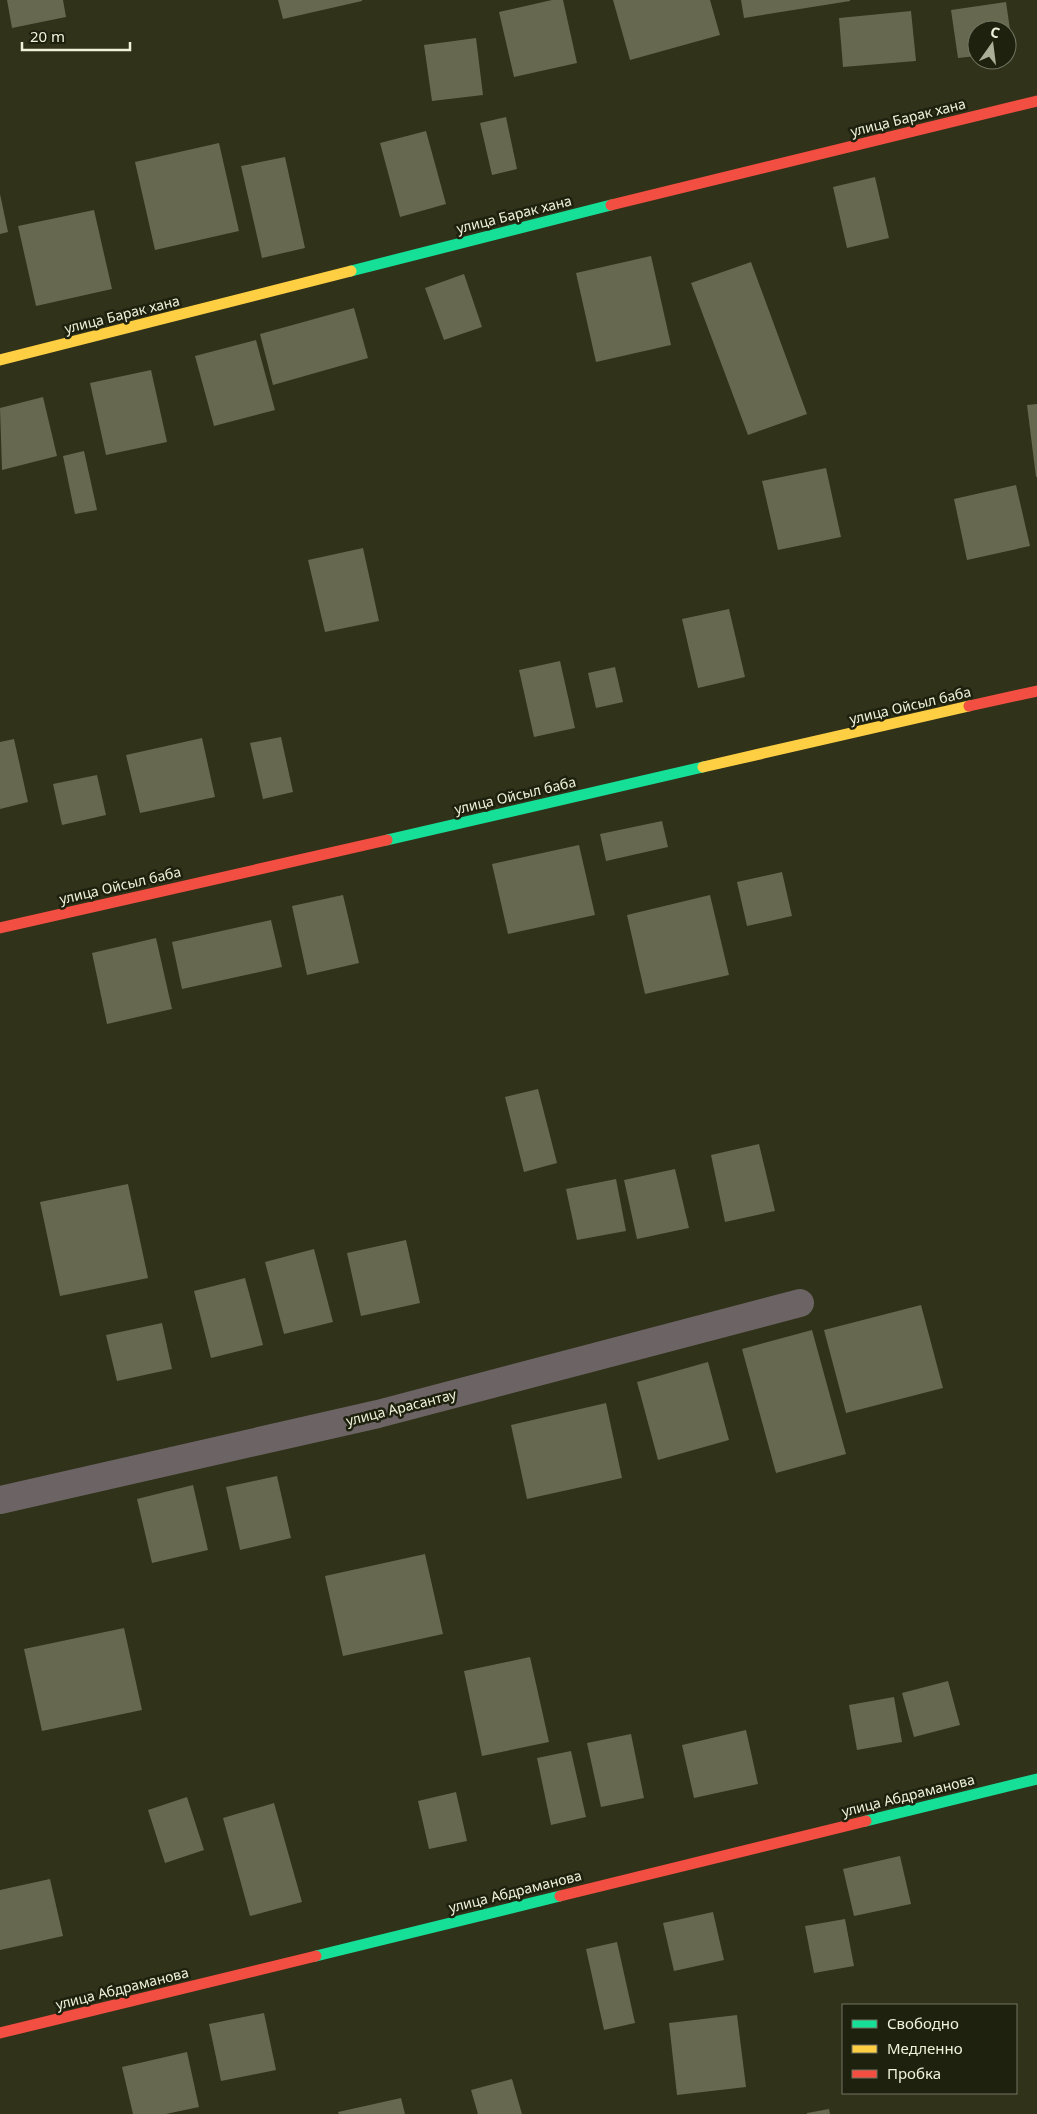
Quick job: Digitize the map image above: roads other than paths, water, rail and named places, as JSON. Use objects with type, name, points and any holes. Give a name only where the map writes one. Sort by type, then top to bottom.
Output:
[{"type":"street","name":"улица Барак хана","points":[[0,360],[715,179],[1037,101]]},
{"type":"street","name":"улица Ойсыл баба","points":[[0,928],[1037,691]]},
{"type":"street","name":"улица Арасантау","points":[[0,1500],[378,1414],[800,1303]]},
{"type":"street","name":"улица Абдраманова","points":[[0,2033],[1037,1779]]}]
